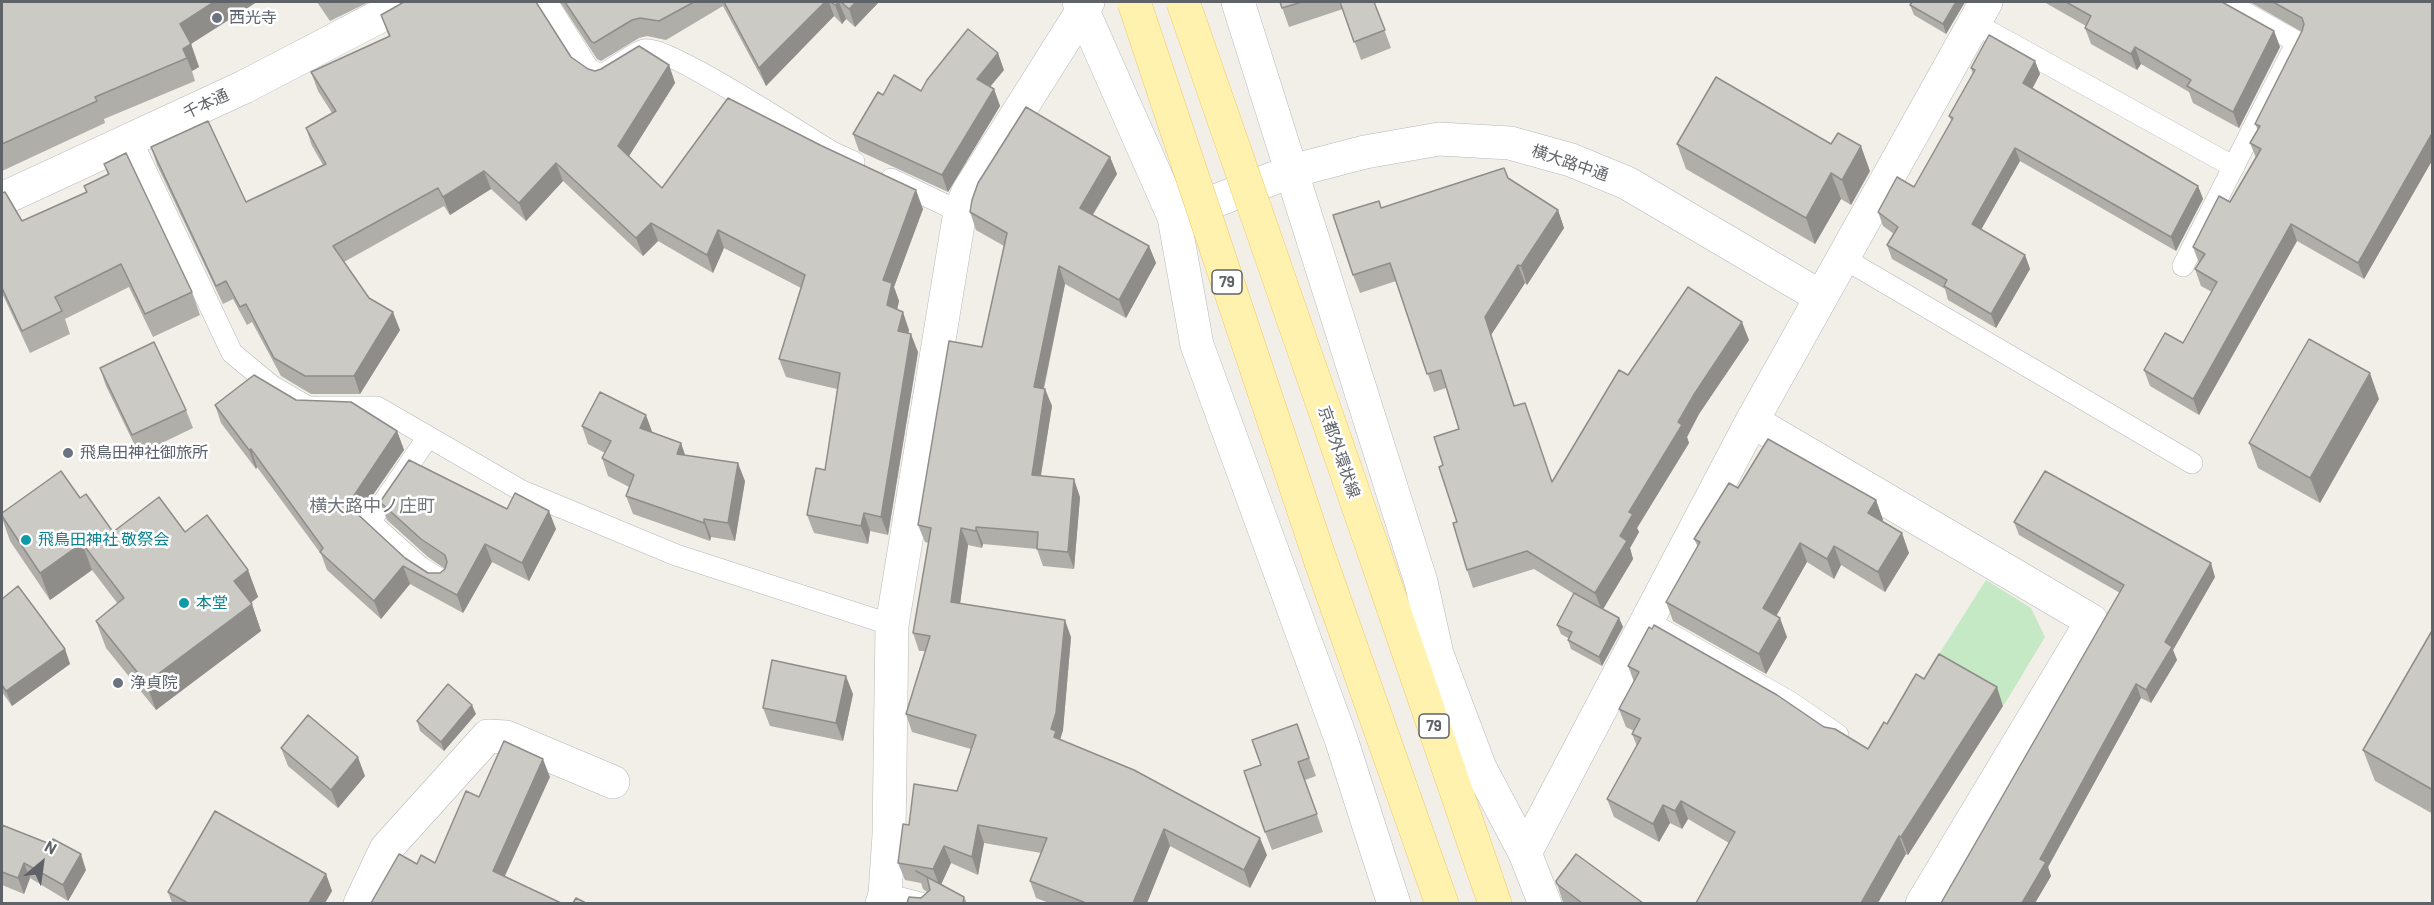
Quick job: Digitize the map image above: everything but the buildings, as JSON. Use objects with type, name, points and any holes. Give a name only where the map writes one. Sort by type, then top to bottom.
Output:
[{"type":"main road","name":"79","points":[[1134,2],[1321,562],[1442,903]]},
{"type":"main road","name":"京都外環状線","points":[[1183,2],[1495,903]]},
{"type":"street","name":"千本通","points":[[2,199],[244,87],[408,2]]},
{"type":"street","points":[[1238,2],[1421,582],[1437,654],[1480,768],[1525,853],[1545,903]]},
{"type":"street","points":[[884,899],[889,835],[892,625],[902,578],[960,212],[968,192],[1083,4]]},
{"type":"street","points":[[1083,4],[1174,217],[1197,345],[1341,739],[1394,903]]},
{"type":"street","points":[[1525,853],[1752,421],[1980,12]]},
{"type":"street","name":"横大路中通","points":[[1174,217],[1292,171],[1365,152],[1439,139],[1510,143],[1571,160],[1627,183],[1821,297]]},
{"type":"street","points":[[1752,421],[2092,621],[1922,903]]},
{"type":"street","points":[[360,903],[386,849],[488,736],[506,737],[613,782]]},
{"type":"lane","points":[[547,2],[588,68],[601,76],[645,49],[660,51],[707,76],[832,152],[960,212]]},
{"type":"lane","points":[[2183,267],[2297,42],[2226,2]]},
{"type":"lane","points":[[1980,12],[2234,167]]},
{"type":"lane","points":[[131,139],[232,353],[272,386],[308,407],[377,407],[522,490],[676,555],[892,625]]},
{"type":"lane","points":[[1843,258],[2192,463]]},
{"type":"lane","points":[[428,437],[370,522],[420,567],[441,580]]},
{"type":"lane","points":[[1647,621],[1790,702],[1838,735]]},
{"type":"lane","points":[[884,899],[924,903]]},
{"type":"green space","points":[[1986,580],[2031,608],[2045,637],[2004,705],[1934,662]]},
{"type":"place","name":"西光寺","points":[[217,18]]},
{"type":"place","name":"飛鳥田神社御旅所","points":[[68,453]]},
{"type":"place","name":"飛鳥田神社 敬祭会","points":[[26,540]]},
{"type":"place","name":"本堂","points":[[184,603]]},
{"type":"place","name":"浄貞院","points":[[118,683]]},
{"type":"district","name":"横大路中ノ庄町","points":[[372,506]]}]
